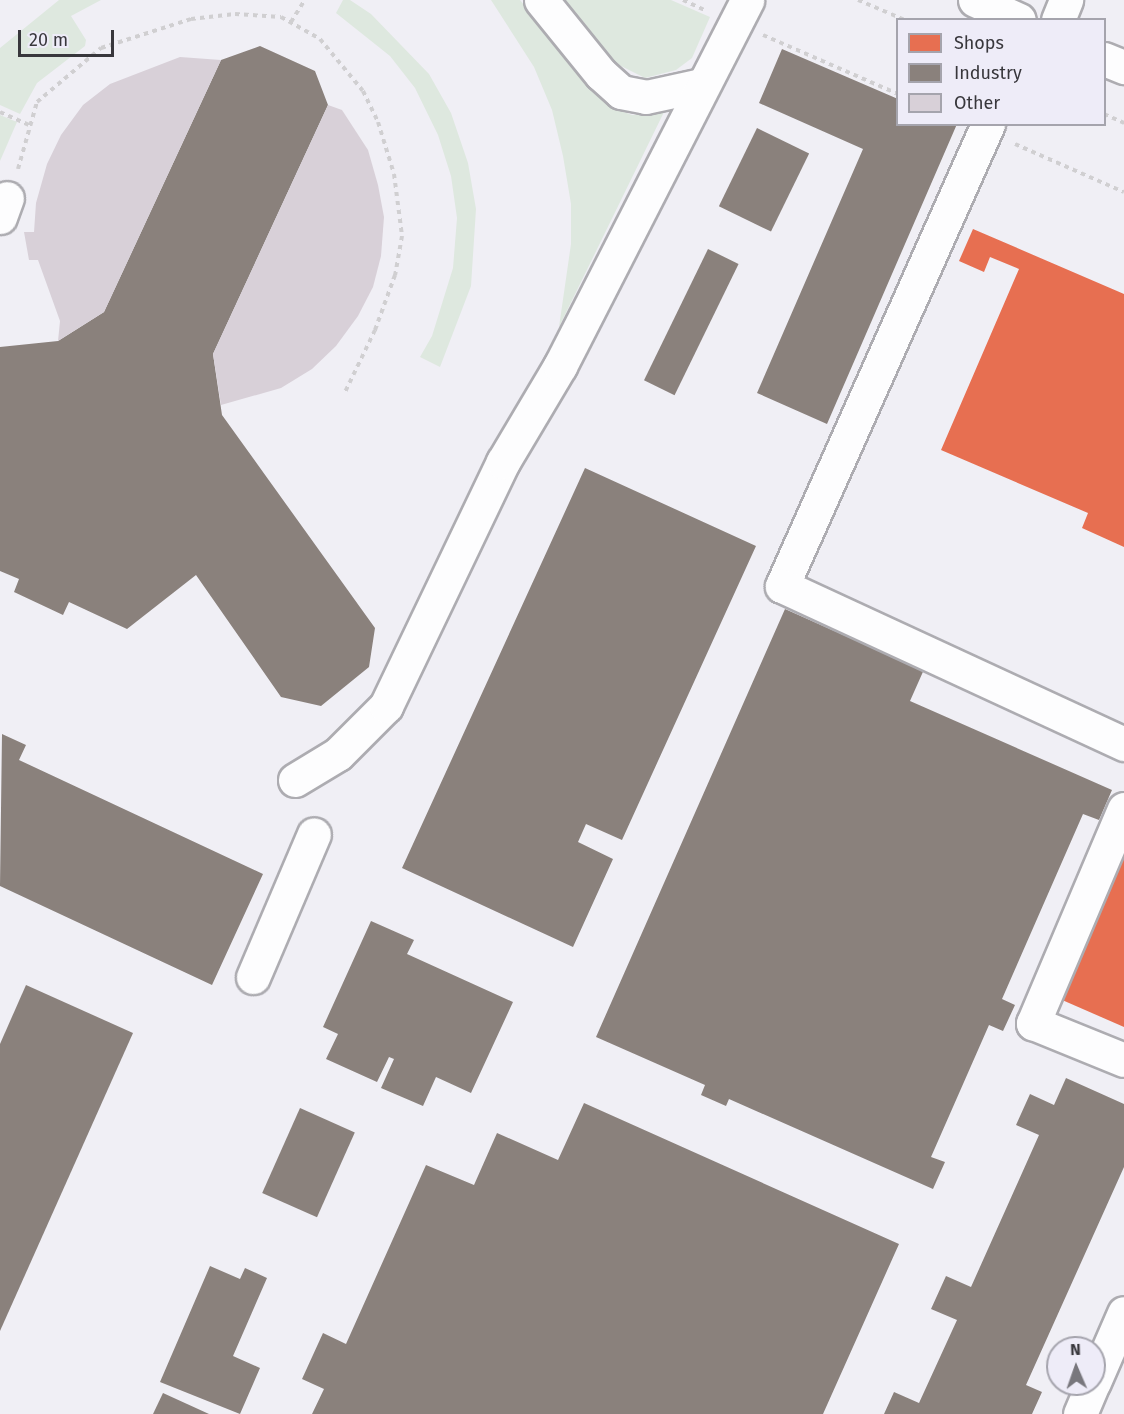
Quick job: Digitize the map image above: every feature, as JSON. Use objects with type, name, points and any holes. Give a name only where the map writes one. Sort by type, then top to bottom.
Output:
[{"type":"street","points":[[541,0],[601,74],[621,92],[646,97],[700,85]]},
{"type":"street","points":[[975,0],[1015,18]]},
{"type":"street","points":[[1059,18],[1066,0]]},
{"type":"street","points":[[295,780],[338,754],[386,706],[503,462],[560,366],[700,85],[742,12]]},
{"type":"street","points":[[1106,60],[1124,68]]},
{"type":"street","points":[[986,128],[782,586],[1124,744]]},
{"type":"street","points":[[1124,809],[1033,1023],[1124,1060]]},
{"type":"street","points":[[253,977],[314,834]]},
{"type":"street","points":[[1106,1355],[1124,1313]]},
{"type":"street","points":[[1080,1414],[1088,1396]]},
{"type":"path","points":[[291,22],[305,0]]},
{"type":"path","points":[[683,0],[742,12],[896,93]]},
{"type":"path","points":[[858,0],[900,18]]},
{"type":"path","points":[[4,207],[32,126],[37,102],[101,48],[191,19],[235,14],[281,17],[291,22],[320,39],[363,91],[378,122],[394,174],[402,236],[394,275],[345,392]]},
{"type":"path","points":[[0,112],[32,126]]},
{"type":"path","points":[[1106,115],[1124,123]]},
{"type":"path","points":[[986,128],[1124,192]]},
{"type":"shaded area","points":[[59,0],[101,0],[71,16],[86,40],[85,46],[37,83],[20,114],[0,105],[0,48]]},
{"type":"shaded area","points":[[343,0],[350,0],[371,14],[429,74],[451,113],[468,163],[476,209],[471,286],[440,367],[420,357],[432,336],[453,268],[457,218],[451,176],[438,135],[415,88],[390,56],[336,13]]},
{"type":"shaded area","points":[[491,0],[520,0],[581,75],[619,110],[632,115],[664,112],[559,327],[571,244],[571,204],[563,156],[552,110],[534,67]]},
{"type":"shaded area","points":[[564,0],[671,0],[710,17],[692,58],[676,70],[645,78],[615,63]]},
{"type":"shaded area","points":[[0,115],[17,122],[0,161]]},
{"type":"building: Shops","points":[[973,229],[1124,294],[1124,547],[1082,528],[1088,513],[941,450],[1019,269],[990,257],[984,272],[959,261]]},
{"type":"building: Shops","points":[[1124,840],[1124,1027],[1053,996]]},
{"type":"building: Industry","points":[[260,46],[315,71],[328,105],[213,354],[222,415],[375,628],[369,667],[321,706],[281,697],[196,575],[127,629],[69,602],[63,615],[14,592],[19,579],[0,571],[0,347],[58,341],[104,312],[221,60]]},
{"type":"building: Industry","points":[[782,49],[896,98],[896,126],[956,126],[827,424],[757,393],[863,149],[759,103]]},
{"type":"building: Industry","points":[[757,128],[809,153],[771,232],[719,206]]},
{"type":"building: Industry","points":[[708,249],[739,264],[675,395],[644,380]]},
{"type":"building: Industry","points":[[585,468],[756,546],[622,840],[586,824],[578,842],[613,859],[573,947],[402,868]]},
{"type":"building: Industry","points":[[785,609],[895,658],[898,653],[926,665],[910,701],[1112,790],[1099,820],[1083,814],[1002,999],[1015,1005],[1003,1031],[989,1025],[931,1157],[945,1162],[933,1189],[729,1099],[726,1106],[701,1095],[705,1085],[596,1037]]},
{"type":"building: Industry","points":[[2,734],[26,745],[19,760],[263,874],[212,985],[0,886]]},
{"type":"building: Industry","points":[[371,921],[414,940],[407,954],[513,1002],[471,1093],[436,1077],[423,1106],[381,1088],[394,1059],[389,1057],[377,1082],[326,1059],[338,1034],[323,1027]]},
{"type":"building: Industry","points":[[26,985],[133,1033],[0,1331],[0,1044]]},
{"type":"building: Industry","points":[[1066,1078],[1124,1104],[1124,1167],[1048,1336],[1046,1336],[1026,1385],[1042,1392],[1032,1414],[884,1414],[894,1392],[919,1403],[957,1320],[931,1309],[946,1276],[971,1287],[1039,1135],[1016,1125],[1030,1094],[1054,1105]]},
{"type":"building: Industry","points":[[584,1103],[899,1244],[823,1414],[312,1414],[324,1389],[302,1379],[323,1333],[346,1344],[426,1165],[474,1185],[497,1133],[558,1160]]},
{"type":"building: Industry","points":[[300,1108],[355,1132],[317,1217],[262,1193]]},
{"type":"building: Industry","points":[[210,1266],[240,1279],[245,1268],[267,1278],[233,1356],[260,1368],[240,1414],[160,1382]]},
{"type":"building: Industry","points":[[163,1393],[209,1414],[153,1414]]},
{"type":"building: Other","points":[[180,57],[221,60],[104,312],[58,341],[60,321],[38,260],[29,260],[24,232],[34,232],[36,203],[47,164],[61,135],[83,105],[110,84]]},
{"type":"building: Other","points":[[328,105],[342,110],[368,150],[378,185],[384,217],[381,256],[373,287],[358,316],[336,346],[312,369],[281,388],[221,405],[213,354]]}]
